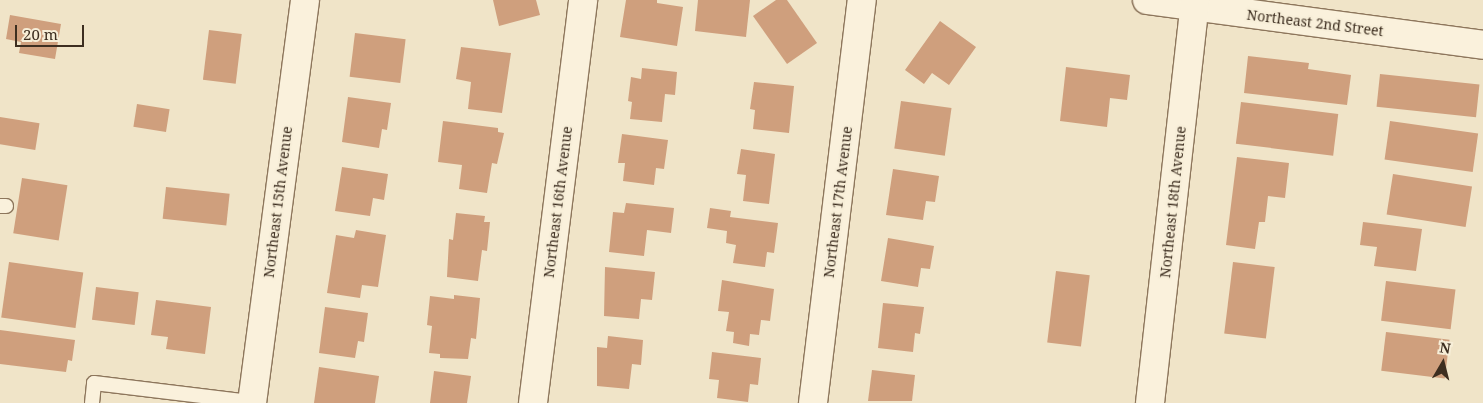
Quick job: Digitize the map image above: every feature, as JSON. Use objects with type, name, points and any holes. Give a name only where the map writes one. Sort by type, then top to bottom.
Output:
[{"type":"street","name":"Northeast 15th Avenue","points":[[252,402],[305,0]]},
{"type":"street","name":"Northeast 16th Avenue","points":[[533,403],[583,0]]},
{"type":"street","name":"Northeast 17th Avenue","points":[[813,403],[862,0]]},
{"type":"street","name":"Northeast 2nd Street","points":[[1147,0],[1195,4],[1483,45]]},
{"type":"street","name":"Northeast 18th Avenue","points":[[1150,403],[1195,4]]},
{"type":"lane","points":[[92,403],[94,383],[252,402]]},
{"type":"building","points":[[493,0],[536,0],[540,15],[499,26]]},
{"type":"building","points":[[626,0],[657,0],[657,3],[683,7],[677,46],[620,37]]},
{"type":"building","points":[[698,0],[750,0],[746,37],[695,31]]},
{"type":"building","points":[[776,0],[787,0],[817,43],[787,64],[753,16]]},
{"type":"building","points":[[10,15],[61,24],[55,59],[19,53],[21,42],[6,39]]},
{"type":"building","points":[[940,21],[976,47],[949,85],[932,73],[924,84],[905,70]]},
{"type":"building","points":[[209,30],[242,34],[236,84],[203,80]]},
{"type":"building","points":[[355,33],[406,39],[400,83],[350,77]]},
{"type":"building","points":[[461,47],[511,53],[502,113],[468,109],[471,82],[456,79]]},
{"type":"building","points":[[1248,56],[1309,63],[1308,69],[1351,75],[1347,105],[1244,93]]},
{"type":"building","points":[[1066,67],[1130,75],[1127,100],[1110,98],[1107,127],[1060,121]]},
{"type":"building","points":[[642,68],[677,72],[675,95],[665,94],[662,122],[630,119],[632,102],[628,101],[631,77],[641,79]]},
{"type":"building","points":[[1380,74],[1479,84],[1476,117],[1377,107]]},
{"type":"building","points":[[754,82],[794,86],[789,133],[753,129],[755,110],[750,109]]},
{"type":"building","points":[[348,97],[391,103],[387,130],[382,129],[379,148],[342,142]]},
{"type":"building","points":[[901,101],[952,108],[945,156],[894,149]]},
{"type":"building","points":[[1241,102],[1338,114],[1333,156],[1236,144]]},
{"type":"building","points":[[137,104],[170,109],[166,132],[133,127]]},
{"type":"building","points":[[0,117],[40,123],[35,150],[0,144]]},
{"type":"building","points":[[443,121],[498,128],[498,132],[504,133],[497,164],[492,163],[487,193],[459,189],[462,165],[438,162]]},
{"type":"building","points":[[1390,121],[1478,133],[1473,172],[1385,160]]},
{"type":"building","points":[[622,134],[668,140],[664,169],[656,168],[654,185],[623,181],[625,163],[618,163]]},
{"type":"building","points":[[741,149],[775,154],[769,204],[743,201],[746,175],[737,174]]},
{"type":"building","points":[[1237,157],[1289,163],[1285,198],[1268,196],[1265,222],[1259,222],[1255,249],[1226,245]]},
{"type":"building","points":[[342,167],[388,174],[384,200],[373,198],[370,216],[335,211]]},
{"type":"building","points":[[893,169],[939,176],[935,202],[926,201],[923,220],[886,215]]},
{"type":"building","points":[[1393,174],[1472,187],[1466,227],[1387,214]]},
{"type":"building","points":[[22,178],[67,185],[59,241],[13,233]]},
{"type":"building","points":[[166,187],[230,194],[226,226],[163,219]]},
{"type":"building","points":[[626,203],[674,208],[671,233],[647,230],[644,256],[609,252],[613,212],[624,213]]},
{"type":"building","points":[[710,208],[731,211],[730,217],[778,223],[774,253],[767,252],[765,267],[733,263],[736,245],[726,243],[727,231],[707,228]]},
{"type":"building","points":[[456,213],[485,216],[484,222],[490,222],[487,251],[482,250],[478,281],[447,277],[449,239],[453,240]]},
{"type":"building","points":[[1363,222],[1422,229],[1416,271],[1374,266],[1377,247],[1360,245]]},
{"type":"building","points":[[356,230],[386,235],[378,287],[362,285],[360,298],[327,293],[336,235],[354,238]]},
{"type":"building","points":[[888,238],[934,246],[930,269],[921,268],[918,287],[881,281]]},
{"type":"building","points":[[9,262],[83,272],[75,328],[1,317]]},
{"type":"building","points":[[1233,262],[1275,267],[1266,339],[1224,333]]},
{"type":"building","points":[[605,267],[655,272],[652,300],[641,299],[639,319],[604,316]]},
{"type":"building","points":[[1056,271],[1090,275],[1081,347],[1047,342]]},
{"type":"building","points":[[722,280],[774,289],[770,321],[761,320],[759,335],[750,334],[749,346],[733,343],[734,332],[726,331],[729,312],[718,311]]},
{"type":"building","points":[[1386,281],[1455,290],[1451,329],[1381,321]]},
{"type":"building","points":[[96,287],[139,292],[135,325],[92,320]]},
{"type":"building","points":[[454,295],[480,298],[476,339],[471,338],[468,359],[440,358],[440,354],[429,353],[432,326],[427,325],[430,296],[454,299]]},
{"type":"building","points":[[156,300],[211,307],[205,354],[166,349],[168,337],[151,335]]},
{"type":"building","points":[[883,303],[924,307],[920,334],[915,333],[913,352],[878,348]]},
{"type":"building","points":[[325,307],[368,313],[364,342],[358,341],[355,358],[319,353]]},
{"type":"building","points":[[0,330],[75,340],[72,361],[68,360],[66,372],[0,364]]},
{"type":"building","points":[[1386,332],[1450,340],[1445,379],[1381,371]]},
{"type":"building","points":[[608,336],[643,340],[641,365],[632,364],[629,389],[597,386],[597,347],[607,348]]},
{"type":"building","points":[[712,352],[761,358],[758,385],[750,384],[748,402],[717,398],[719,380],[709,379]]},
{"type":"building","points":[[319,367],[379,376],[375,403],[314,403]]},
{"type":"building","points":[[872,370],[915,375],[912,401],[868,401]]},
{"type":"building","points":[[434,371],[471,376],[467,403],[430,403]]}]
